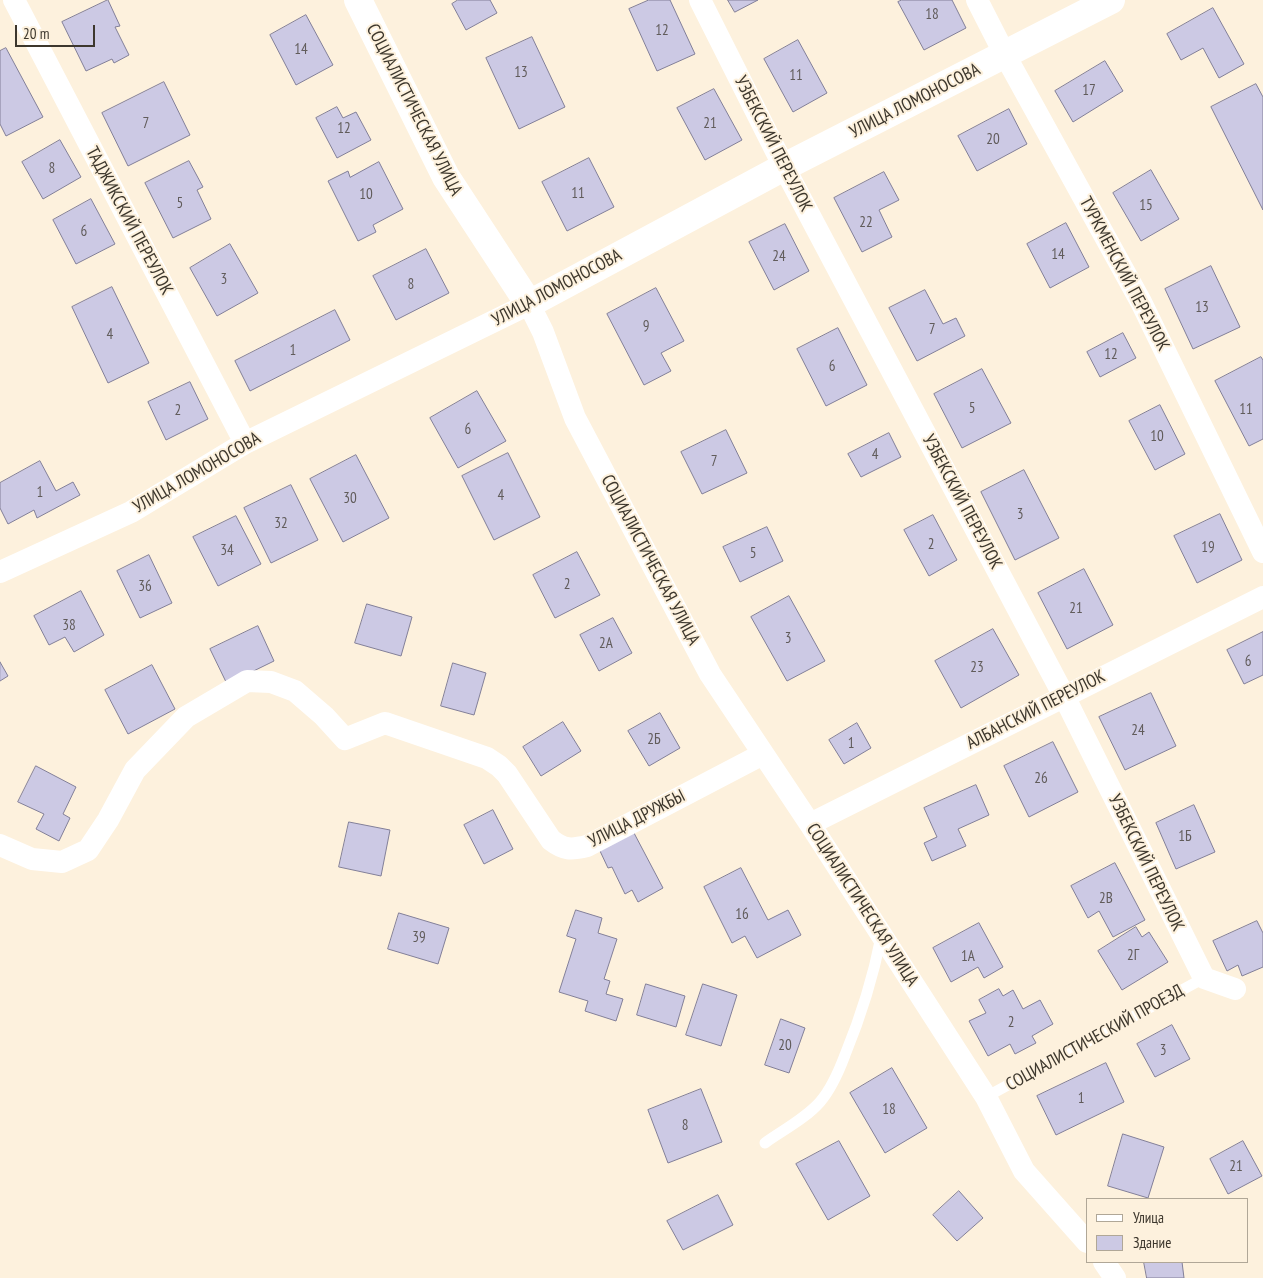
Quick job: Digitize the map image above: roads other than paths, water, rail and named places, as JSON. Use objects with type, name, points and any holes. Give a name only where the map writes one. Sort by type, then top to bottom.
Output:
[{"type":"street","name":"ТАДЖИКСКИЙ ПЕРЕУЛОК","points":[[14,0],[245,443]]},
{"type":"street","name":"СОЦИАЛИСТИЧЕСКАЯ УЛИЦА","points":[[358,0],[446,177],[529,304],[543,332],[575,418],[710,674],[810,824],[986,1097],[1024,1171],[1086,1241]]},
{"type":"street","name":"УЗБЕКСКИЙ ПЕРЕУЛОК","points":[[700,0],[784,167],[1064,696],[1204,978]]},
{"type":"street","name":"ТУРКМЕНСКИЙ ПЕРЕУЛОК","points":[[977,0],[1005,55],[1141,302],[1263,552]]},
{"type":"street","name":"УЛИЦА ЛОМОНОСОВА","points":[[0,571],[131,512],[245,443],[529,304],[784,167],[1111,0]]},
{"type":"street","name":"АЛБАНСКИЙ ПЕРЕУЛОК","points":[[810,824],[1263,597]]},
{"type":"street","name":"УЛИЦА ДРУЖБЫ","points":[[0,845],[32,859],[62,862],[88,850],[108,820],[135,770],[186,717],[247,681],[271,682],[295,691],[324,716],[345,739],[385,722],[487,758],[508,774],[551,840],[560,847],[574,849],[586,846],[763,754]]},
{"type":"street","points":[[1204,978],[1234,989]]},
{"type":"street","points":[[1105,1263],[1115,1278]]},
{"type":"lane","points":[[764,1143],[810,1111],[821,1101],[834,1081],[854,1035],[872,981],[882,936]]},
{"type":"lane","name":"СОЦИАЛИСТИЧЕСКИЙ ПРОЕЗД","points":[[986,1097],[1204,978]]}]
